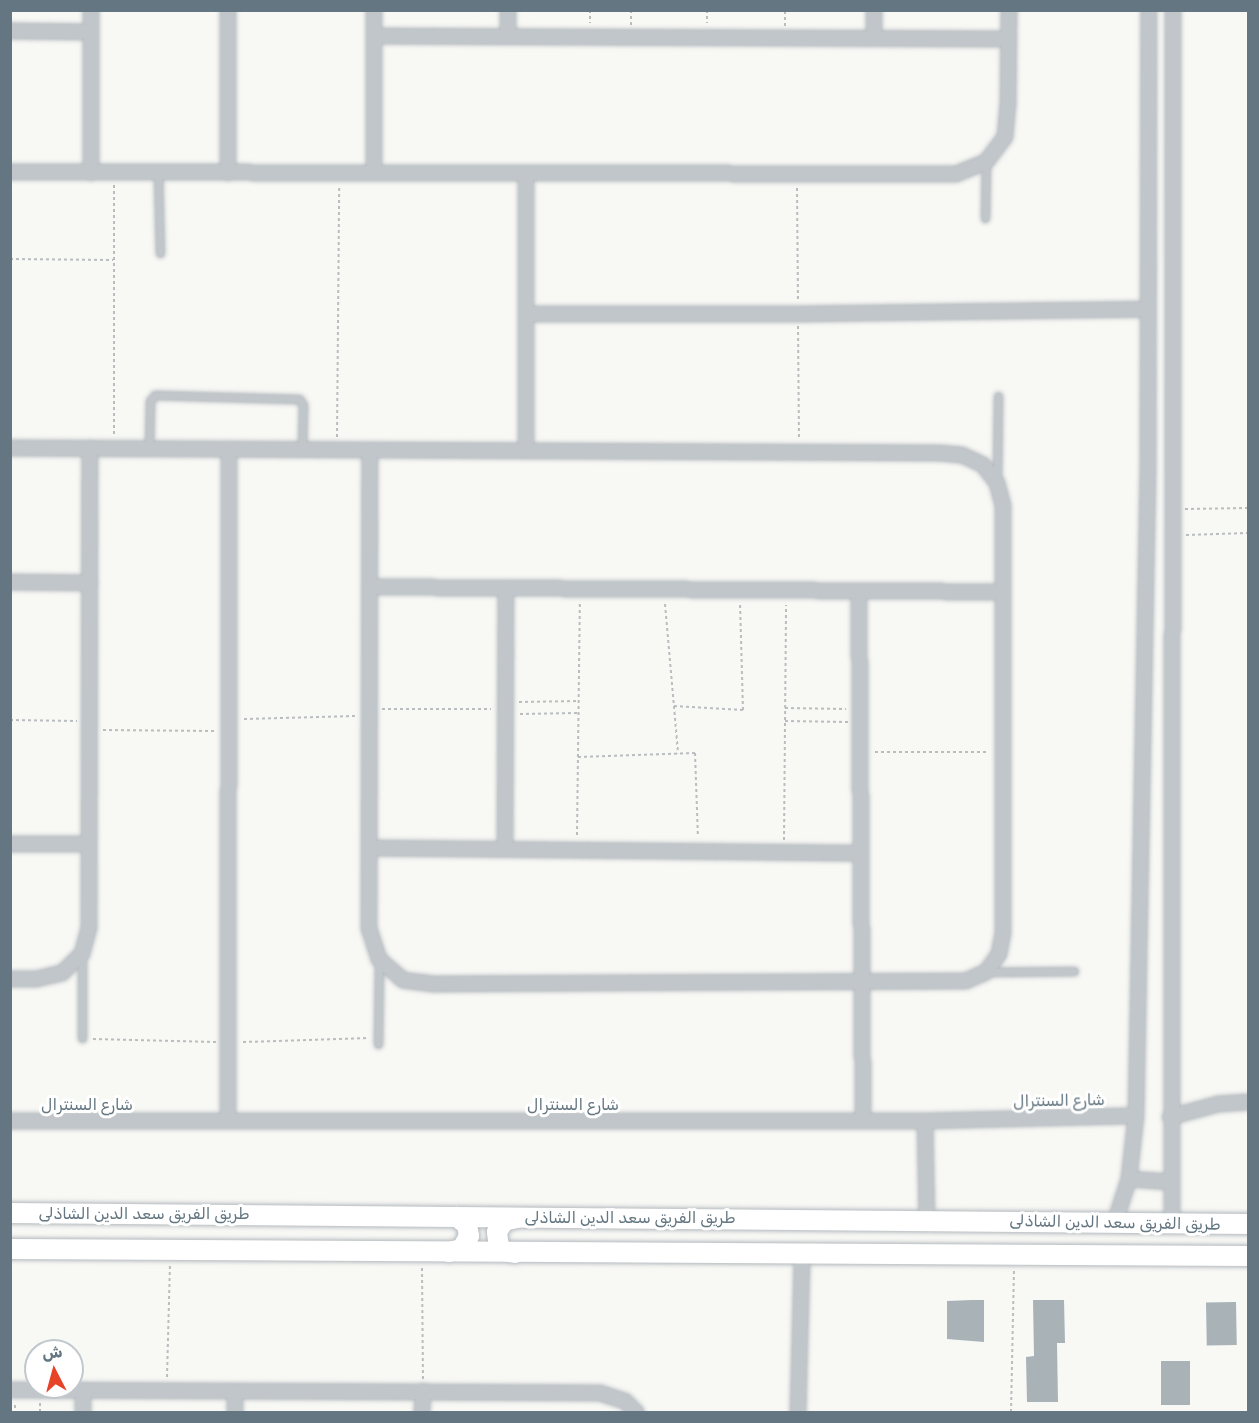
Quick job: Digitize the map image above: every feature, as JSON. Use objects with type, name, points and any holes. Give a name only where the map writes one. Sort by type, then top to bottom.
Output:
[{"type":"street","points":[[91,10],[91,173]]},
{"type":"street","points":[[228,10],[228,173]]},
{"type":"street","points":[[374,10],[374,173]]},
{"type":"street","points":[[508,10],[508,36]]},
{"type":"street","points":[[874,10],[874,38]]},
{"type":"street","points":[[10,172],[956,174],[986,162],[1005,137],[1009,10]]},
{"type":"street","points":[[1115,1222],[1128,1179],[1136,1116],[1148,467],[1146,309],[1149,10]]},
{"type":"street","points":[[1172,1225],[1170,1117],[1173,10]]},
{"type":"street","points":[[10,31],[91,32]]},
{"type":"street","points":[[374,36],[1008,39]]},
{"type":"street","points":[[526,173],[526,451]]},
{"type":"street","points":[[526,314],[798,314],[1146,309]]},
{"type":"street","points":[[10,448],[939,453],[962,455],[983,465],[997,483],[1003,506],[1003,933],[999,954],[986,972],[966,981],[434,984],[403,980],[379,959],[369,929],[370,450]]},
{"type":"street","points":[[10,979],[36,979],[62,973],[82,954],[89,928],[90,448]]},
{"type":"street","points":[[228,1121],[229,449]]},
{"type":"street","points":[[10,582],[90,583]]},
{"type":"street","points":[[370,587],[1003,592]]},
{"type":"street","points":[[505,849],[506,588]]},
{"type":"street","points":[[858,591],[863,1121]]},
{"type":"street","points":[[10,844],[89,844]]},
{"type":"street","points":[[370,848],[861,853]]},
{"type":"street","points":[[1170,1117],[1218,1104],[1248,1102]]},
{"type":"street","name":"شارع السنترال","points":[[10,1121],[925,1121],[1136,1116]]},
{"type":"street","points":[[925,1121],[927,1221]]},
{"type":"street","points":[[1128,1179],[1171,1182]]},
{"type":"street","name":"طريق الفريق سعد الدين الشاذلى","points":[[10,1213],[1247,1225]]},
{"type":"street","points":[[449,1252],[462,1249],[469,1236],[465,1221],[457,1216]]},
{"type":"street","points":[[515,1253],[504,1251],[499,1247],[497,1232],[504,1221],[519,1217]]},
{"type":"street","name":"طريق الفريق سعد الدين الشاذلى","points":[[10,1249],[1245,1255]]},
{"type":"street","points":[[798,1413],[802,1254]]},
{"type":"street","points":[[84,1390],[600,1393],[625,1401],[636,1413]]},
{"type":"street","points":[[422,1413],[423,1391]]},
{"type":"street","points":[[235,1392],[235,1413]]},
{"type":"lane","points":[[985,218],[986,162]]},
{"type":"lane","points":[[158,173],[160,253]]},
{"type":"lane","points":[[149,449],[150,401],[155,395],[299,399],[303,405],[302,450]]},
{"type":"lane","points":[[997,483],[998,396]]},
{"type":"lane","points":[[82,954],[82,1038]]},
{"type":"lane","points":[[378,1044],[379,959]]},
{"type":"lane","points":[[986,972],[1074,971]]},
{"type":"path","points":[[114,173],[114,448]]},
{"type":"path","points":[[337,450],[339,173]]},
{"type":"path","points":[[10,259],[114,260]]},
{"type":"path","points":[[1171,509],[1248,508]]},
{"type":"path","points":[[1171,535],[1248,533]]},
{"type":"path","points":[[577,850],[580,588]]},
{"type":"path","points":[[664,590],[678,753]]},
{"type":"path","points":[[674,706],[743,710],[740,590]]},
{"type":"path","points":[[784,852],[787,590]]},
{"type":"path","points":[[10,720],[90,725],[229,725],[370,712],[505,708],[579,701]]},
{"type":"path","points":[[505,708],[579,714]]},
{"type":"path","points":[[785,708],[860,716]]},
{"type":"path","points":[[785,721],[860,716]]},
{"type":"path","points":[[860,752],[1004,753]]},
{"type":"path","points":[[578,757],[695,753],[698,851]]},
{"type":"path","points":[[167,1391],[170,1250]]},
{"type":"path","points":[[422,1252],[423,1391]]},
{"type":"path","points":[[1011,1413],[1014,1255]]},
{"type":"building","points":[[984,1300],[984,1342],[947,1339],[947,1301]]},
{"type":"building","points":[[1033,1300],[1064,1300],[1065,1343],[1057,1343],[1058,1402],[1027,1402],[1026,1357],[1034,1356]]},
{"type":"building","points":[[1236,1302],[1237,1345],[1207,1346],[1206,1303]]},
{"type":"building","points":[[1161,1361],[1190,1361],[1190,1405],[1161,1405]]}]
